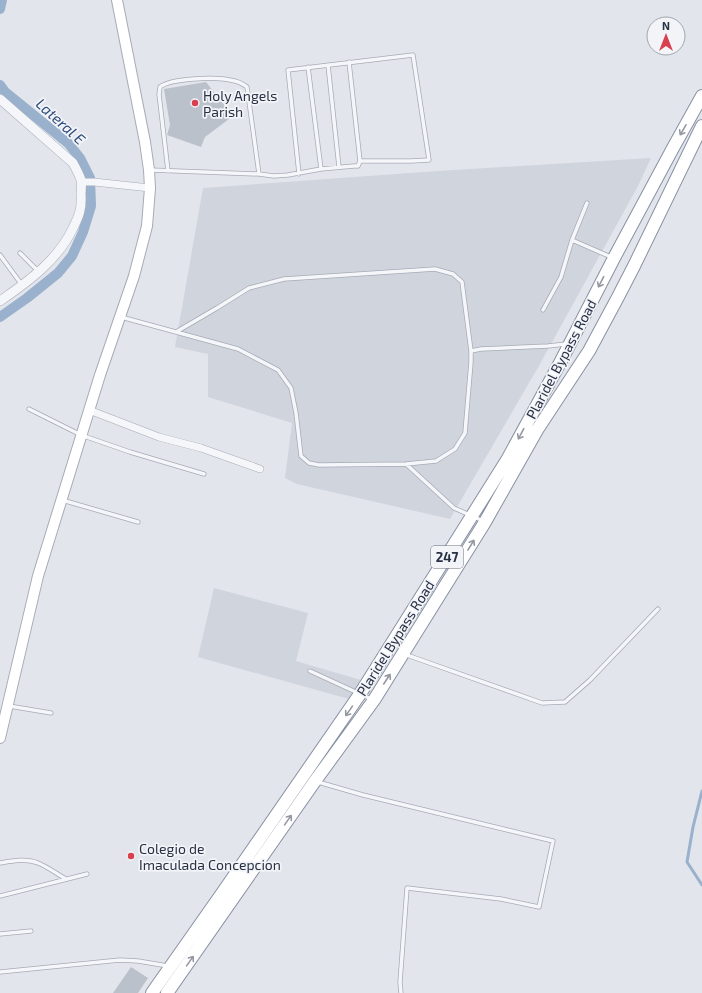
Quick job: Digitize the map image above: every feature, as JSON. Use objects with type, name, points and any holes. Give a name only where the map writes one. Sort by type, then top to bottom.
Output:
[{"type":"highway","name":"Plaridel Bypass Road","points":[[152,993],[360,694],[507,460],[702,96]]},
{"type":"highway","name":"Plaridel Bypass Road","points":[[167,993],[315,781],[374,700],[485,522],[538,430],[589,351],[634,266],[702,126]]},
{"type":"highway","points":[[614,258],[634,266]]},
{"type":"main road","points":[[0,738],[38,576],[100,375],[137,265],[147,226],[150,188],[149,170],[117,0]]},
{"type":"street","points":[[0,99],[73,163],[84,182],[80,214],[69,236],[57,253],[39,272],[23,286],[0,301]]},
{"type":"street","points":[[84,182],[150,188]]},
{"type":"street","points":[[89,410],[159,437],[200,448],[260,469]]},
{"type":"lane","points":[[299,174],[288,70],[413,55],[429,160],[360,161]]},
{"type":"lane","points":[[149,170],[288,176],[321,169],[358,166],[360,161],[349,62]]},
{"type":"lane","points":[[328,65],[340,167]]},
{"type":"lane","points":[[308,67],[321,169]]},
{"type":"lane","points":[[168,171],[159,94],[160,87],[163,84],[184,80],[218,79],[240,82],[247,87],[259,174]]},
{"type":"lane","points":[[543,310],[561,277],[572,240],[587,203]]},
{"type":"lane","points":[[572,240],[614,258]]},
{"type":"lane","points":[[20,253],[39,272]]},
{"type":"lane","points":[[0,255],[23,286]]},
{"type":"lane","points":[[120,317],[238,349],[278,370],[291,388],[296,413],[301,456],[309,463],[319,465],[406,464],[436,461],[455,448],[465,433],[471,352],[462,282],[453,274],[435,269],[284,279],[249,288],[176,332]]},
{"type":"lane","points":[[471,352],[570,344]]},
{"type":"lane","points":[[29,409],[81,435],[130,452],[204,474]]},
{"type":"lane","points":[[406,464],[454,508],[485,522]]},
{"type":"lane","points":[[61,500],[138,522]]},
{"type":"lane","points":[[403,654],[542,703],[565,702],[590,680],[658,609]]},
{"type":"lane","points":[[310,671],[374,700]]},
{"type":"lane","points":[[7,706],[51,713]]},
{"type":"lane","points":[[315,781],[363,796],[553,841],[539,907],[501,898],[407,888],[400,982],[401,993]]},
{"type":"lane","points":[[0,863],[16,860],[38,862],[66,880]]},
{"type":"lane","points":[[0,896],[87,874]]},
{"type":"lane","points":[[0,934],[31,931]]},
{"type":"lane","points":[[0,972],[120,960],[138,961],[171,967]]},
{"type":"shaded area","points":[[651,158],[638,186],[540,364],[450,519],[297,484],[285,478],[292,423],[208,397],[208,354],[175,347],[203,188],[438,171]]},
{"type":"shaded area","points":[[214,588],[308,613],[296,661],[361,680],[349,699],[198,657]]},
{"type":"building","name":"Holy Angels Parish","points":[[206,82],[233,116],[205,137],[201,147],[167,135],[170,125],[164,89]]},
{"type":"building","points":[[131,967],[148,978],[138,993],[113,993]]},
{"type":"waterway","name":"Lateral E","points":[[0,9],[2,0]]},
{"type":"waterway","name":"Lateral E","points":[[0,85],[5,92],[68,143],[80,158],[90,178],[91,206],[83,232],[72,256],[58,273],[0,317]]},
{"type":"waterway","points":[[702,791],[693,827],[687,862],[702,885]]},
{"type":"place","name":"Holy Angels Parish","points":[[195,103]]},
{"type":"place","name":"Colegio de Imaculada Concepcion","points":[[131,856]]}]
